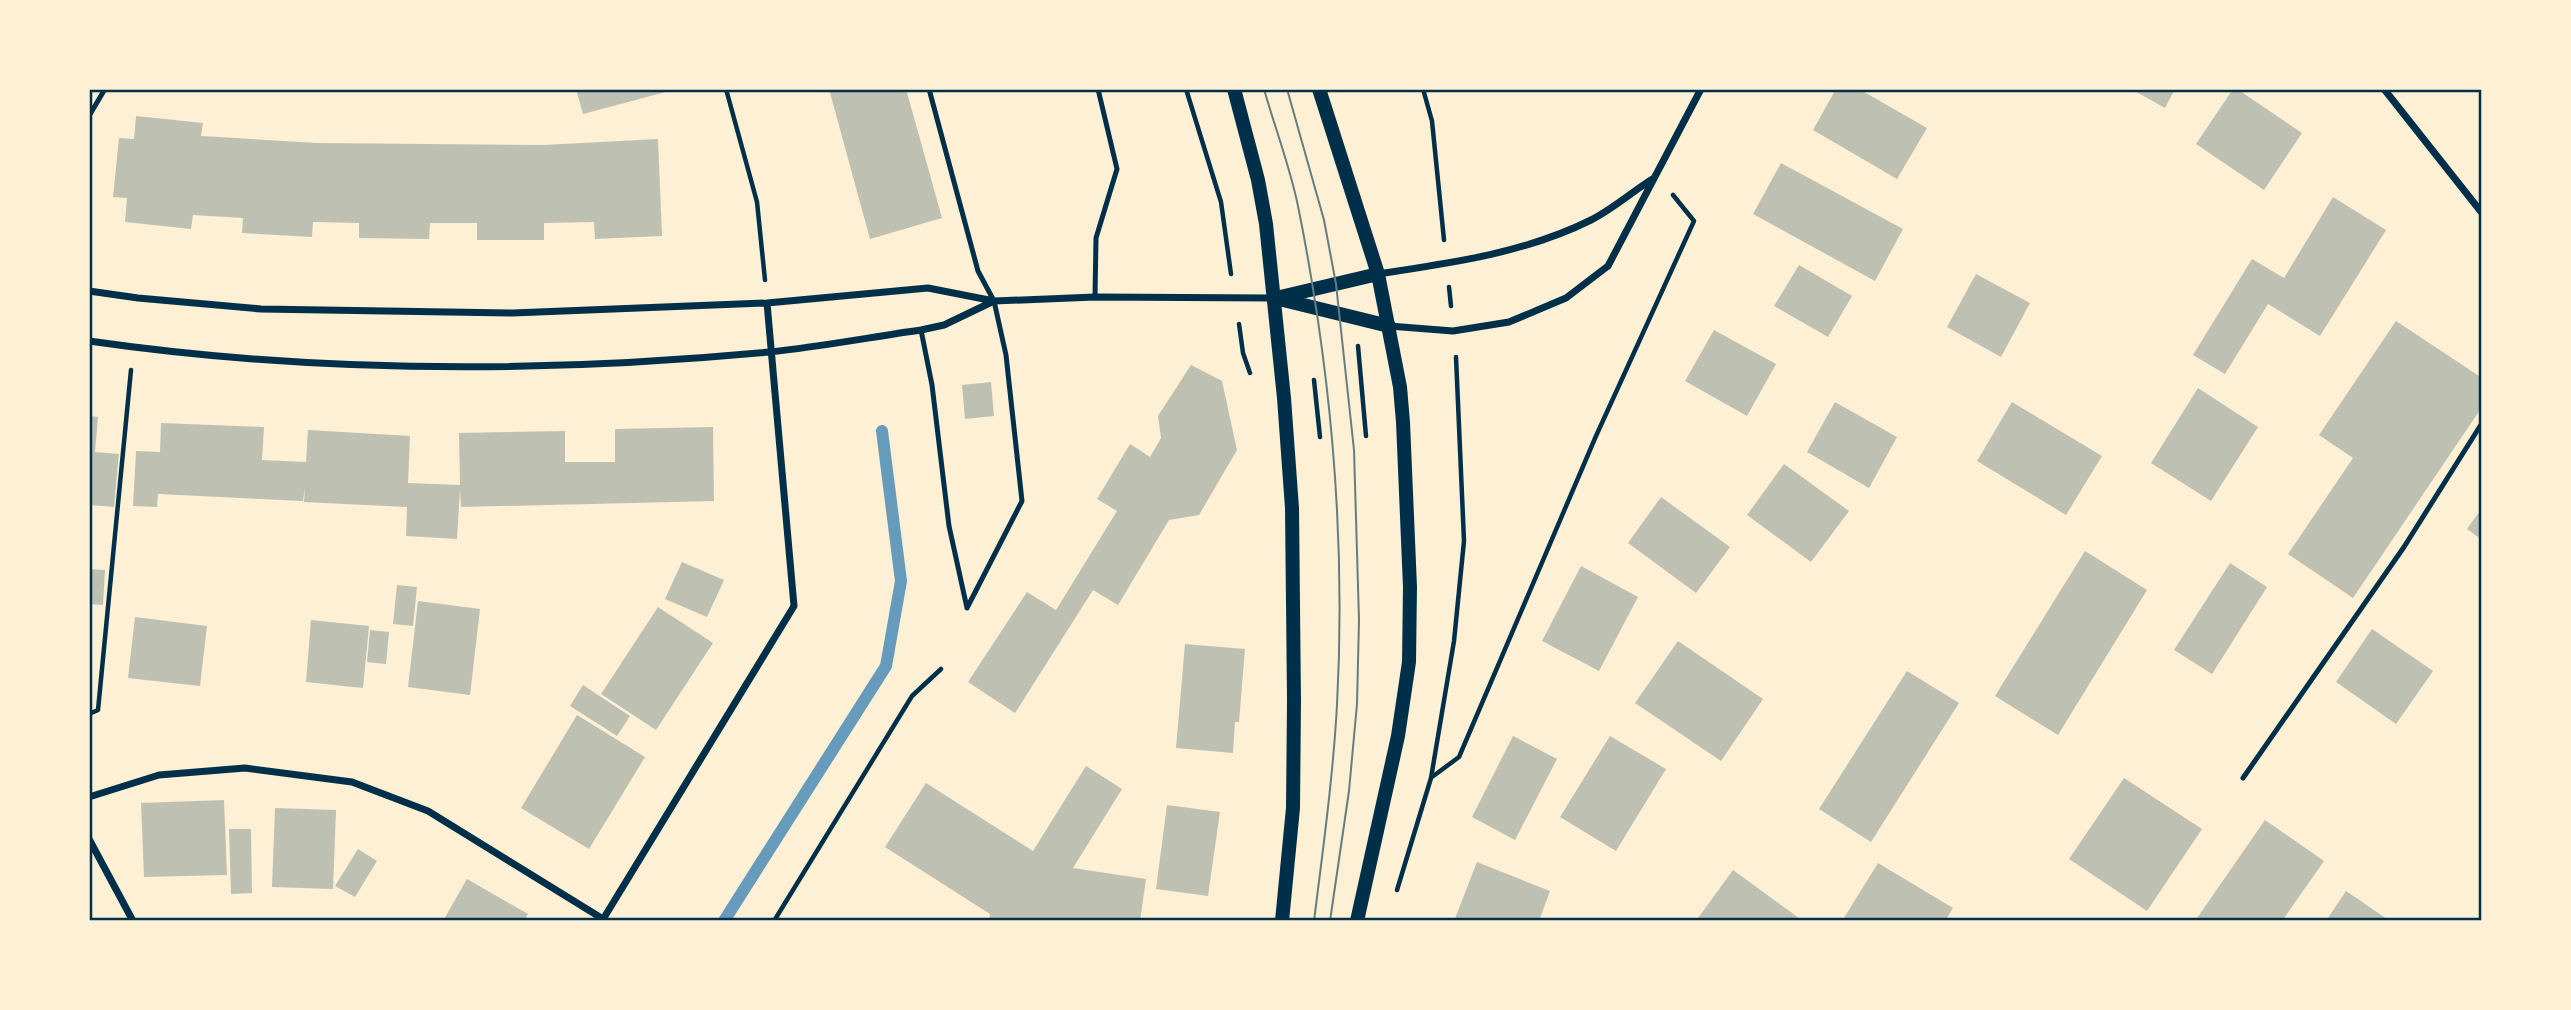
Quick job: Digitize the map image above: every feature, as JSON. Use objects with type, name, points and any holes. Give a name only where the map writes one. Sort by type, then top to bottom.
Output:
[{"type":"main road","points":[[1234,89],[1258,180],[1275,298],[1292,508],[1293,808],[1282,921]]},
{"type":"main road","points":[[1319,89],[1378,274],[1389,326],[1403,422],[1410,587],[1409,662],[1398,736],[1357,921]]},
{"type":"main road","points":[[1275,298],[1378,274]]},
{"type":"main road","points":[[1275,298],[1389,326]]},
{"type":"street","points":[[1389,326],[1453,331],[1509,322],[1566,298],[1608,266],[1701,89]]},
{"type":"street","points":[[2384,89],[2482,213]]},
{"type":"street","points":[[1378,274],[1470,260],[1558,235],[1594,218],[1657,175]]},
{"type":"street","points":[[89,291],[261,309],[460,313],[767,303],[928,288],[994,301],[1275,298]]},
{"type":"street","points":[[89,341],[133,348],[282,361],[428,367],[599,362],[771,352],[921,330],[944,325],[994,301]]},
{"type":"street","points":[[89,797],[159,775],[246,768],[352,782],[428,811],[602,920],[794,606],[767,303]]},
{"type":"street","points":[[89,839],[133,921]]},
{"type":"lane","points":[[89,116],[105,89]]},
{"type":"lane","points":[[921,330],[932,386],[949,526],[967,608],[1022,502],[1006,355],[994,301],[978,271],[929,89]]},
{"type":"lane","points":[[1095,298],[1096,238],[1117,169],[1098,89]]},
{"type":"lane","points":[[2244,778],[2404,547],[2482,423]]},
{"type":"path","points":[[726,89],[757,202],[767,303]]},
{"type":"path","points":[[1186,89],[1221,202],[1235,298]]},
{"type":"path","points":[[1396,893],[1431,778],[1454,640],[1464,541],[1458,383],[1432,121],[1423,89]]},
{"type":"path","points":[[1431,778],[1459,757],[1596,436],[1694,221],[1657,175]]},
{"type":"path","points":[[1354,318],[1366,436]]},
{"type":"path","points":[[89,713],[98,710],[133,348]]},
{"type":"path","points":[[774,921],[912,696],[941,669]]},
{"type":"building","points":[[576,89],[673,89],[673,90],[583,114]]},
{"type":"building","points":[[829,89],[906,89],[942,218],[870,239]]},
{"type":"building","points":[[1836,89],[1859,89],[1927,128],[1897,179],[1813,130]]},
{"type":"building","points":[[2131,89],[2175,89],[2165,108]]},
{"type":"building","points":[[2233,89],[2237,89],[2302,133],[2264,190],[2196,144]]},
{"type":"building","points":[[136,116],[203,123],[201,136],[317,143],[544,145],[658,139],[662,236],[595,239],[594,222],[544,223],[544,240],[477,240],[477,223],[430,223],[429,239],[359,238],[359,223],[313,222],[312,237],[242,233],[243,218],[193,215],[191,229],[125,222],[127,198],[113,197],[119,138],[134,139]]},
{"type":"building","points":[[1781,163],[1903,229],[1875,281],[1753,214]]},
{"type":"building","points":[[2333,197],[2386,230],[2320,336],[2268,304],[2225,374],[2193,355],[2252,259],[2284,278]]},
{"type":"building","points":[[1799,265],[1852,296],[1828,337],[1774,306]]},
{"type":"building","points":[[1976,274],[2030,303],[2001,357],[1947,327]]},
{"type":"building","points":[[2396,321],[2482,378],[2482,407],[2353,598],[2288,554],[2353,458],[2319,435]]},
{"type":"building","points":[[1714,330],[1776,364],[1747,416],[1685,381]]},
{"type":"building","points":[[1191,365],[1222,381],[1237,450],[1199,515],[1169,520],[1118,605],[1093,590],[1015,713],[968,682],[1027,592],[1056,610],[1117,511],[1097,499],[1130,444],[1150,457],[1161,438],[1158,416]]},
{"type":"building","points":[[991,382],[994,416],[965,419],[962,385]]},
{"type":"building","points":[[2198,388],[2258,427],[2211,501],[2151,463]]},
{"type":"building","points":[[1835,402],[1897,437],[1869,488],[1807,452]]},
{"type":"building","points":[[2012,402],[2102,456],[2066,515],[1977,461]]},
{"type":"building","points":[[89,416],[98,417],[95,452],[119,454],[114,507],[90,505]]},
{"type":"building","points":[[161,423],[264,427],[262,460],[306,462],[308,430],[410,436],[408,483],[460,485],[459,433],[565,431],[565,462],[615,462],[615,429],[713,427],[714,501],[461,507],[460,489],[457,539],[406,536],[407,507],[304,502],[305,487],[303,501],[158,494],[157,507],[133,506],[136,451],[160,452]]},
{"type":"building","points":[[1784,464],[1849,511],[1811,562],[1747,515]]},
{"type":"building","points":[[1661,497],[1730,547],[1696,593],[1628,543]]},
{"type":"building","points":[[2482,508],[2482,540],[2467,529]]},
{"type":"building","points":[[2085,551],[2147,590],[2058,735],[1995,696]]},
{"type":"building","points":[[682,562],[724,580],[707,617],[665,599]]},
{"type":"building","points":[[2230,563],[2267,587],[2212,674],[2174,650]]},
{"type":"building","points":[[1581,566],[1638,597],[1599,671],[1542,641]]},
{"type":"building","points":[[89,569],[105,570],[103,605],[89,604]]},
{"type":"building","points":[[397,585],[417,587],[413,626],[393,624]]},
{"type":"building","points":[[418,601],[480,609],[470,695],[408,687]]},
{"type":"building","points":[[658,607],[713,643],[656,730],[601,694]]},
{"type":"building","points":[[135,617],[207,626],[200,686],[128,678]]},
{"type":"building","points":[[311,620],[369,626],[363,688],[306,682]]},
{"type":"building","points":[[2372,629],[2433,671],[2396,724],[2336,682]]},
{"type":"building","points":[[370,630],[389,632],[386,664],[367,662]]},
{"type":"building","points":[[1678,641],[1763,699],[1721,761],[1635,703]]},
{"type":"building","points":[[1185,644],[1245,649],[1239,722],[1235,722],[1233,753],[1176,748]]},
{"type":"building","points":[[1907,671],[1959,703],[1871,842],[1819,809]]},
{"type":"building","points":[[583,685],[630,716],[617,736],[570,706]]},
{"type":"building","points":[[577,715],[645,757],[589,849],[521,808]]},
{"type":"building","points":[[1513,736],[1557,759],[1515,840],[1472,817]]},
{"type":"building","points":[[1610,736],[1666,769],[1616,851],[1560,817]]},
{"type":"building","points":[[1086,766],[1122,789],[1073,868],[1146,879],[1140,921],[989,921],[990,914],[885,847],[926,783],[1033,851]]},
{"type":"building","points":[[2124,778],[2202,829],[2147,911],[2069,859]]},
{"type":"building","points":[[224,800],[227,875],[144,877],[141,803]]},
{"type":"building","points":[[1167,805],[1220,812],[1208,896],[1156,889]]},
{"type":"building","points":[[275,808],[336,810],[333,889],[272,887]]},
{"type":"building","points":[[2265,820],[2324,861],[2282,921],[2195,921]]},
{"type":"building","points":[[229,829],[251,829],[252,893],[231,894]]},
{"type":"building","points":[[358,849],[377,861],[355,897],[335,886]]},
{"type":"building","points":[[1477,862],[1550,891],[1539,921],[1454,921]]},
{"type":"building","points":[[1878,863],[1953,908],[1945,921],[1842,921]]},
{"type":"building","points":[[1733,870],[1803,921],[1702,921],[1698,918]]},
{"type":"building","points":[[467,879],[528,914],[524,921],[443,921]]},
{"type":"building","points":[[2346,891],[2390,921],[2326,921]]},
{"type":"waterway","points":[[724,921],[886,666],[901,581],[882,431]]},
{"type":"tram line","points":[[1264,89],[1295,191],[1310,268],[1327,392],[1337,517],[1337,705],[1314,921]]},
{"type":"tram line","points":[[1287,89],[1324,220],[1336,284],[1354,450],[1359,620],[1357,704],[1349,791],[1330,921]]}]
